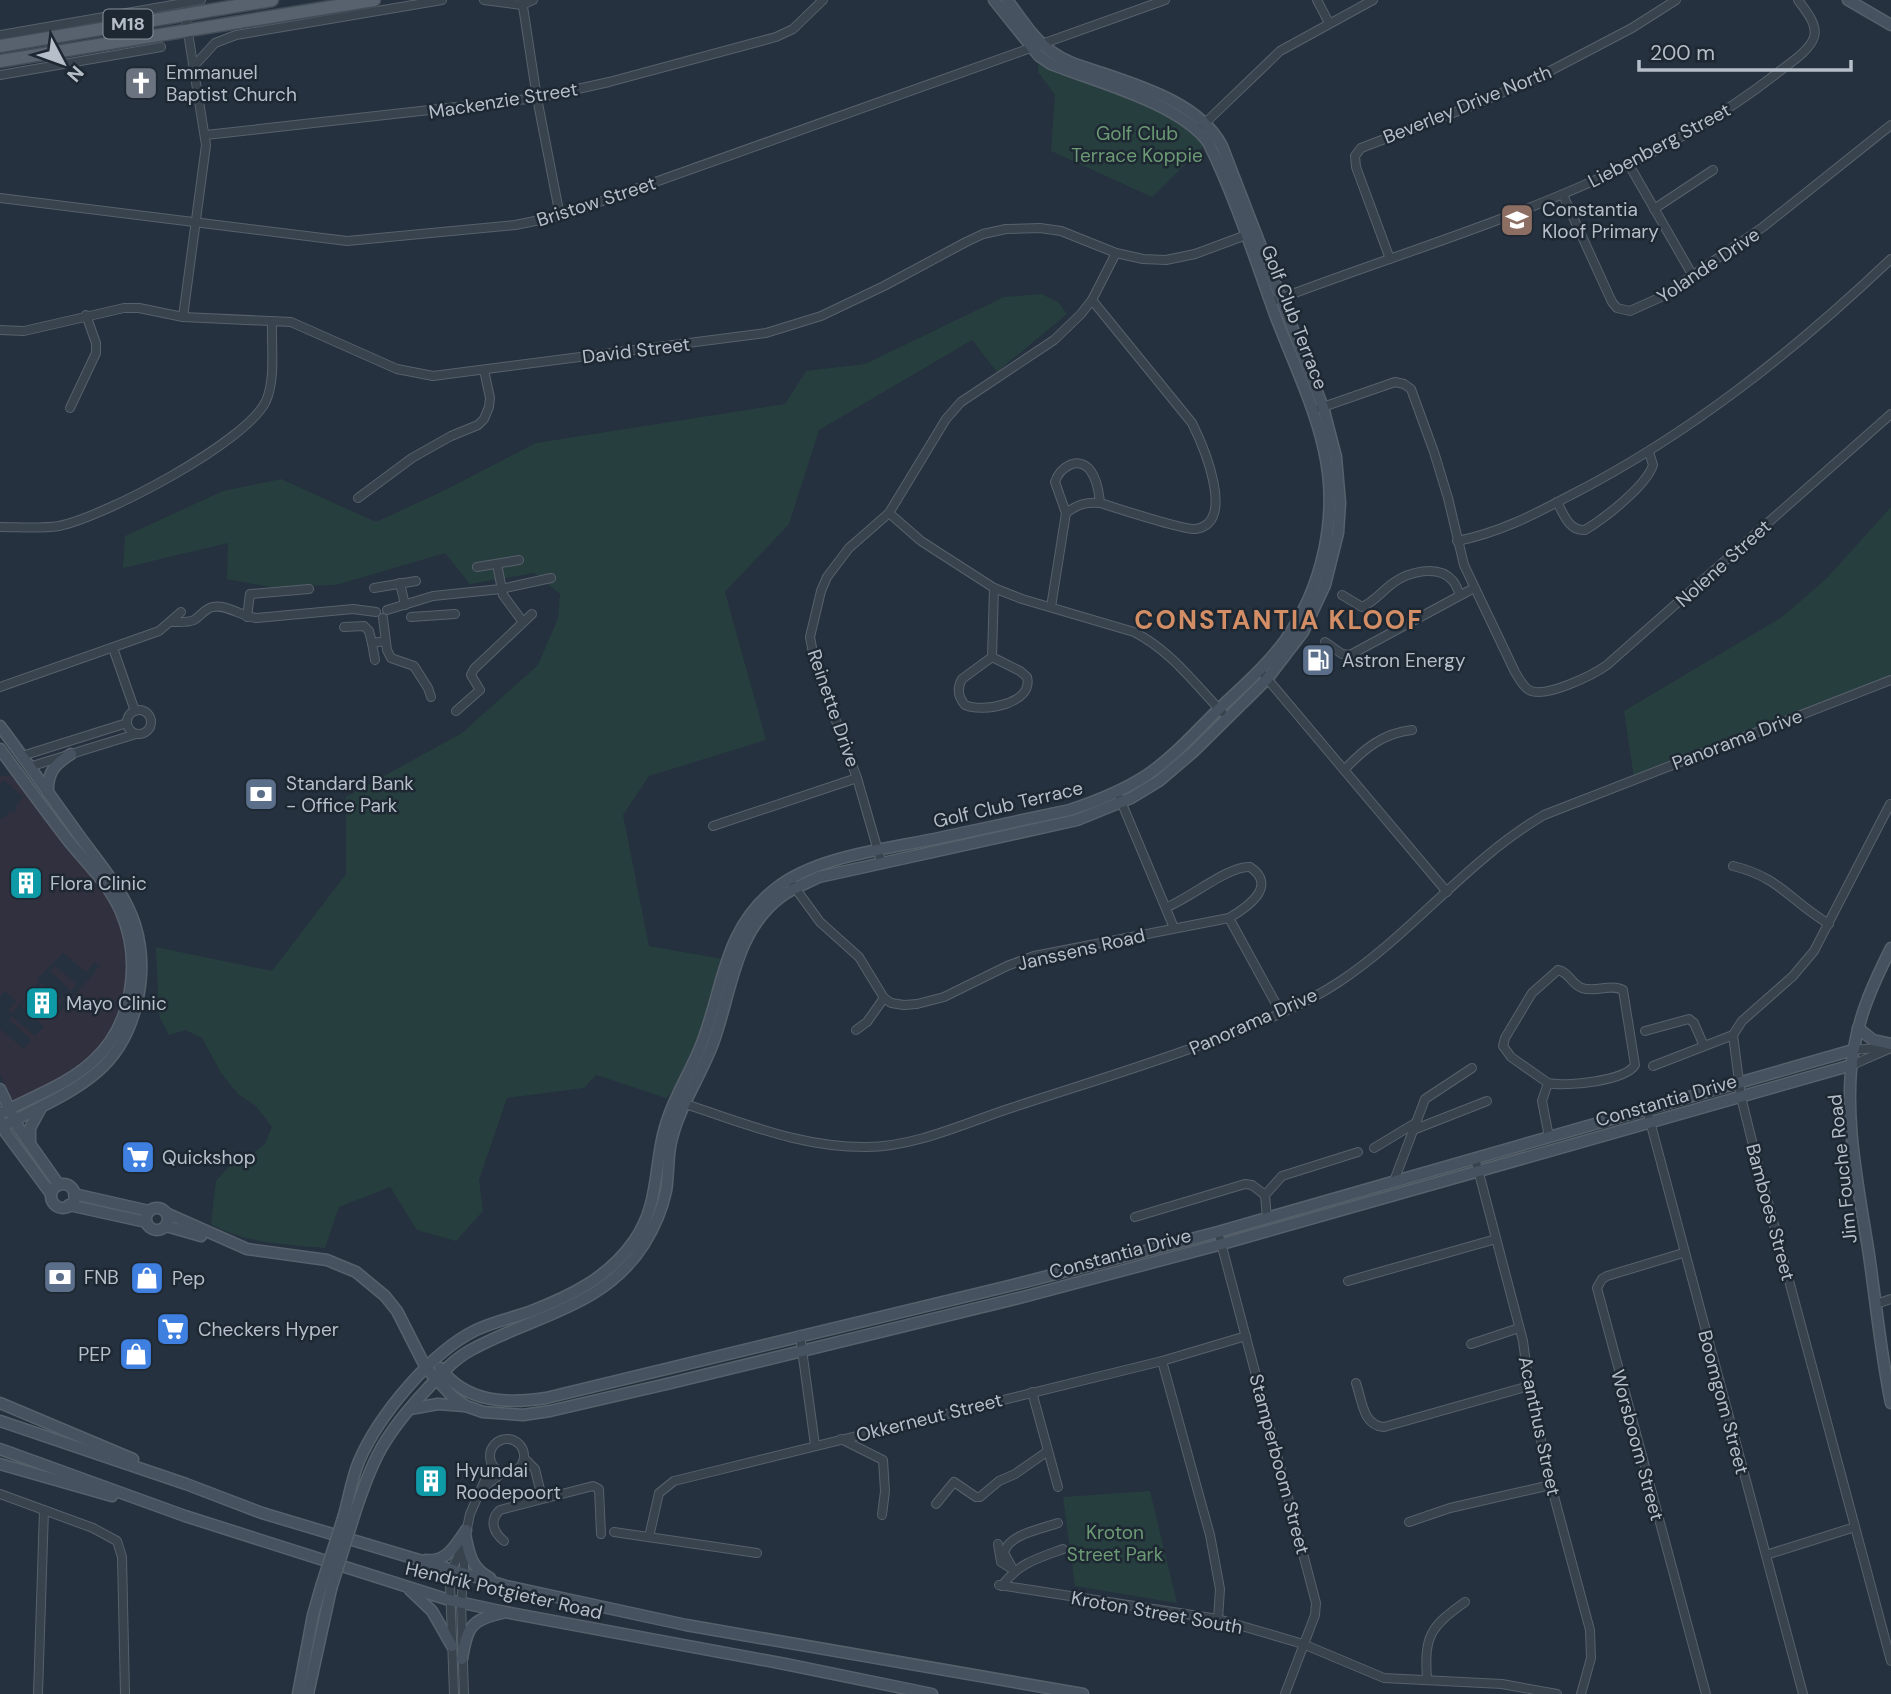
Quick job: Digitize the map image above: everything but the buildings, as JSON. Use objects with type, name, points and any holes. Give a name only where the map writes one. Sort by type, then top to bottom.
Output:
[{"type":"main road","name":"M18","points":[[0,46],[272,0]]},
{"type":"main road","name":"M18","points":[[0,61],[374,0]]},
{"type":"street","points":[[0,35],[201,0]]},
{"type":"street","points":[[194,66],[215,43],[236,35],[442,0]]},
{"type":"street","points":[[484,0],[533,0]]},
{"type":"street","name":"Mackenzie Street","points":[[206,135],[537,98],[609,82],[776,37],[793,29],[822,0]]},
{"type":"street","name":"Golf Club Terrace","points":[[994,0],[1037,45]]},
{"type":"street","name":"Golf Club Terrace","points":[[349,1517],[356,1470],[374,1433],[430,1364],[476,1330],[529,1312],[586,1287],[621,1258],[642,1228],[654,1199],[663,1134],[680,1102],[706,1034],[731,947],[741,925],[763,899],[826,864],[1077,820],[1121,803],[1176,768],[1228,718],[1263,674],[1297,622],[1311,591],[1324,551],[1329,510],[1328,475],[1317,409],[1250,234],[1202,126],[1051,64],[1039,56],[1037,45],[1007,0]]},
{"type":"street","name":"Bristow Street","points":[[0,198],[347,241],[515,225],[560,216],[1165,0]]},
{"type":"street","points":[[1317,0],[1329,23]]},
{"type":"street","points":[[1202,126],[1280,51],[1373,0]]},
{"type":"street","name":"Beverley Drive North","points":[[1391,259],[1356,167],[1355,156],[1361,148],[1479,103],[1548,72],[1632,29],[1662,4],[1676,0]]},
{"type":"street","name":"Liebenberg Street","points":[[1276,300],[1563,195],[1696,129],[1736,104],[1812,42],[1815,31],[1798,0]]},
{"type":"street","points":[[1849,0],[1891,25]]},
{"type":"street","points":[[1860,0],[1891,18]]},
{"type":"street","points":[[522,2],[560,216]]},
{"type":"street","points":[[183,317],[206,135],[185,14]]},
{"type":"street","points":[[0,75],[161,47]]},
{"type":"street","name":"Yolande Drive","points":[[1563,195],[1612,302],[1617,308],[1630,311],[1640,309],[1763,227],[1891,125]]},
{"type":"street","points":[[1628,163],[1693,276]]},
{"type":"street","points":[[1654,209],[1713,170]]},
{"type":"street","name":"David Street","points":[[0,330],[24,331],[124,308],[139,308],[183,317],[291,322],[387,365],[417,375],[445,375],[766,333],[821,316],[983,234],[1006,229],[1061,230],[1116,253],[1143,259],[1166,260],[1195,254],[1250,234]]},
{"type":"street","name":"Reinette Drive","points":[[879,856],[857,778],[818,672],[810,637],[816,605],[827,577],[849,548],[889,513],[946,419],[961,402],[1054,340],[1092,300],[1116,253]]},
{"type":"street","points":[[1458,541],[1511,526],[1649,452],[1759,375],[1890,262]]},
{"type":"street","points":[[1066,513],[1080,504],[1100,503],[1192,529],[1207,523],[1212,516],[1216,500],[1209,464],[1192,423],[1092,300]]},
{"type":"street","points":[[70,408],[96,353],[96,343],[86,315]]},
{"type":"street","points":[[0,527],[42,528],[90,517],[146,492],[235,433],[262,408],[267,398],[270,386],[272,321]]},
{"type":"street","points":[[358,498],[412,458],[451,436],[478,425],[484,419],[490,398],[484,370]]},
{"type":"street","points":[[1317,409],[1395,382],[1408,386],[1434,452],[1464,565],[1474,588],[1350,655],[1342,654],[1325,642]]},
{"type":"street","name":"Nolene Street","points":[[1474,588],[1520,680],[1529,690],[1542,692],[1585,679],[1619,656],[1891,414]]},
{"type":"street","points":[[1557,502],[1575,529],[1585,530],[1648,476],[1653,465],[1649,452]]},
{"type":"street","points":[[1051,607],[1066,513],[1055,482],[1064,466],[1077,464],[1088,468],[1100,503]]},
{"type":"street","points":[[889,513],[920,541],[994,588],[1133,632],[1149,640],[1181,668],[1228,718]]},
{"type":"street","points":[[477,567],[519,560]]},
{"type":"street","points":[[497,564],[505,599],[523,622]]},
{"type":"street","points":[[1342,595],[1362,607],[1395,582],[1415,572],[1429,572],[1447,576],[1454,582],[1460,595]]},
{"type":"street","points":[[172,622],[192,621],[208,608],[215,606],[247,617],[293,616],[353,609],[382,613],[436,595],[501,589],[551,578]]},
{"type":"street","points":[[374,588],[416,581]]},
{"type":"street","points":[[400,583],[405,605]]},
{"type":"street","points":[[992,657],[994,588]]},
{"type":"street","points":[[247,617],[250,594],[309,589]]},
{"type":"street","points":[[426,600],[430,614]]},
{"type":"street","points":[[0,687],[159,631],[181,611]]},
{"type":"street","points":[[382,613],[385,640],[391,658],[411,663],[417,669],[430,697]]},
{"type":"street","points":[[411,617],[455,614]]},
{"type":"street","points":[[456,710],[480,690],[471,675],[474,669],[532,614]]},
{"type":"street","points":[[344,627],[366,627],[375,660]]},
{"type":"street","points":[[372,643],[385,640]]},
{"type":"street","points":[[113,648],[135,711]]},
{"type":"street","points":[[992,657],[1027,677],[1028,689],[1025,695],[1009,703],[972,708],[961,701],[959,684],[965,675],[992,657]]},
{"type":"street","points":[[1263,674],[1447,892]]},
{"type":"street","name":"Golf Club Terrace","points":[[879,856],[1070,810],[1118,791],[1156,769],[1219,709],[1263,674]]},
{"type":"street","name":"Panorama Drive","points":[[680,1102],[792,1139],[863,1147],[897,1144],[1156,1062],[1281,1013],[1336,983],[1362,965],[1497,846],[1544,815],[1891,681]]},
{"type":"street","points":[[7,767],[29,766],[147,731],[150,720],[143,711],[135,711],[129,716],[129,729],[136,734]]},
{"type":"street","points":[[7,767],[22,756],[127,723]]},
{"type":"street","points":[[0,726],[104,870],[128,910],[135,924],[141,964],[140,984],[132,1018],[110,1058],[78,1086],[1,1125],[55,1189]]},
{"type":"street","points":[[1344,770],[1359,754],[1379,740],[1399,731],[1412,730]]},
{"type":"street","points":[[0,749],[7,767],[111,895],[125,924],[132,970],[129,997],[121,1022],[104,1050],[93,1062],[65,1081],[5,1111]]},
{"type":"street","points":[[48,793],[50,772],[57,763],[71,754]]},
{"type":"street","points":[[713,826],[857,778]]},
{"type":"street","points":[[1118,791],[1174,928]]},
{"type":"street","points":[[1653,1066],[1733,1035],[1742,1021],[1793,976],[1814,951],[1890,804]]},
{"type":"street","points":[[1733,866],[1755,872],[1778,883],[1808,912],[1829,924]]},
{"type":"street","points":[[1167,907],[1193,895],[1236,867],[1250,867],[1259,873],[1260,891],[1249,904],[1229,918],[1281,1013]]},
{"type":"street","points":[[793,883],[820,922],[859,957],[884,998],[867,1021],[856,1030]]},
{"type":"street","name":"Janssens Road","points":[[884,998],[898,1005],[917,1004],[944,997],[1034,956],[1229,918]]},
{"type":"street","name":"Jim Fouche Road","points":[[1891,948],[1869,994],[1858,1028],[1853,1050],[1850,1097],[1891,1403]]},
{"type":"street","points":[[1558,970],[1565,972],[1575,984],[1584,989],[1620,988],[1625,993],[1636,1059],[1632,1070],[1572,1085],[1548,1083],[1511,1057],[1503,1046],[1524,1003],[1558,970]]},
{"type":"street","points":[[1645,1031],[1689,1019],[1694,1023],[1704,1046]]},
{"type":"street","points":[[1858,1028],[1873,1040],[1891,1046]]},
{"type":"street","name":"Bamboes Street","points":[[1733,1035],[1741,1097],[1891,1661]]},
{"type":"street","points":[[1853,1050],[1891,1046]]},
{"type":"street","points":[[1852,1065],[1891,1046]]},
{"type":"street","name":"Constantia Drive","points":[[167,1220],[222,1243],[260,1252],[327,1260],[356,1272],[385,1296],[397,1311],[417,1348],[466,1406],[483,1412],[511,1416],[550,1411],[1023,1297],[1220,1238],[1267,1218],[1853,1050]]},
{"type":"street","name":"Constantia Drive","points":[[439,1376],[475,1395],[520,1402],[547,1398],[800,1335],[1220,1238],[1650,1123],[1852,1065]]},
{"type":"street","points":[[1394,1181],[1428,1096],[1472,1068]]},
{"type":"street","points":[[1548,1083],[1542,1101],[1549,1137]]},
{"type":"street","points":[[0,1089],[5,1111],[31,1146],[55,1189],[52,1200],[57,1206],[69,1205],[147,1216],[159,1208],[167,1220],[162,1229],[154,1230],[147,1216],[74,1194],[67,1185],[55,1189]]},
{"type":"street","points":[[1374,1148],[1415,1126],[1487,1101]]},
{"type":"street","name":"Golf Club Terrace","points":[[326,1588],[349,1517],[368,1472],[377,1453],[408,1409],[439,1376],[470,1350],[596,1294],[614,1280],[636,1256],[652,1231],[666,1191],[671,1140],[680,1102]]},
{"type":"street","points":[[31,1146],[30,1128],[42,1105]]},
{"type":"street","name":"Boomgom Street","points":[[1647,1110],[1683,1253],[1803,1694]]},
{"type":"street","points":[[1267,1218],[1265,1195],[1282,1176],[1358,1152]]},
{"type":"street","name":"Acanthus Street","points":[[1475,1158],[1519,1328],[1551,1485],[1590,1630],[1591,1658],[1581,1694]]},
{"type":"street","points":[[1135,1217],[1245,1184],[1252,1185],[1265,1195]]},
{"type":"street","points":[[69,1205],[74,1194]]},
{"type":"street","name":"Stamperboom Street","points":[[1220,1238],[1317,1603],[1285,1694]]},
{"type":"street","points":[[1348,1281],[1496,1239]]},
{"type":"street","name":"Worsboom Street","points":[[1683,1253],[1607,1276],[1597,1288],[1706,1694]]},
{"type":"street","points":[[1876,1304],[1891,1299]]},
{"type":"street","points":[[498,1337],[503,1321],[516,1330]]},
{"type":"street","points":[[1471,1344],[1519,1328]]},
{"type":"street","points":[[800,1335],[815,1445]]},
{"type":"street","name":"Okkerneut Street","points":[[649,1537],[659,1493],[674,1481],[1162,1361],[1246,1336]]},
{"type":"street","name":"Jim Fouche Road","points":[[1884,1350],[1891,1374]]},
{"type":"street","points":[[1162,1361],[1210,1535],[1220,1589],[1218,1619]]},
{"type":"street","points":[[1356,1383],[1368,1419],[1377,1427],[1529,1387]]},
{"type":"street","points":[[1032,1392],[1058,1487]]},
{"type":"street","points":[[0,1403],[186,1484]]},
{"type":"street","points":[[408,1409],[447,1403],[466,1406]]},
{"type":"street","name":"Hendrik Potgieter Road","points":[[0,1421],[186,1484],[262,1513],[506,1586],[685,1625],[1083,1694]]},
{"type":"street","points":[[841,1439],[883,1460],[885,1491],[882,1515]]},
{"type":"street","points":[[464,1694],[451,1571],[465,1536],[470,1514],[492,1464],[491,1451],[498,1442],[514,1440],[522,1448],[524,1458],[536,1469],[542,1498]]},
{"type":"street","name":"Hendrik Potgieter Road","points":[[0,1449],[185,1517],[455,1601],[932,1694]]},
{"type":"street","points":[[948,1474],[954,1482],[980,1497],[999,1481],[1015,1474],[1048,1451]]},
{"type":"street","points":[[481,1490],[503,1472],[519,1468],[524,1458]]},
{"type":"street","points":[[0,1464],[185,1517]]},
{"type":"street","points":[[492,1464],[503,1472]]},
{"type":"street","points":[[519,1468],[536,1476]]},
{"type":"street","points":[[936,1504],[954,1482]]},
{"type":"street","points":[[1409,1522],[1450,1508],[1551,1485]]},
{"type":"street","points":[[504,1541],[495,1531],[493,1523],[498,1513],[506,1508],[593,1486],[597,1488],[601,1534]]},
{"type":"street","points":[[0,1494],[113,1537],[121,1550],[125,1694]]},
{"type":"street","points":[[38,1694],[44,1510]]},
{"type":"street","points":[[1013,1569],[1004,1553],[1008,1543],[1058,1522]]},
{"type":"street","points":[[1766,1555],[1855,1527]]},
{"type":"street","points":[[614,1532],[758,1553]]},
{"type":"street","points":[[413,1559],[433,1561],[445,1556],[465,1536]]},
{"type":"street","points":[[454,1694],[452,1646],[455,1601],[464,1575],[465,1536]]},
{"type":"street","points":[[465,1536],[475,1568],[506,1586]]},
{"type":"street","points":[[998,1544],[1001,1562],[1013,1569]]},
{"type":"street","points":[[1013,1569],[1063,1549]]},
{"type":"street","name":"Kroton Street South","points":[[1013,1569],[1000,1586],[1218,1619],[1303,1644],[1384,1678],[1502,1684],[1557,1694]]},
{"type":"street","points":[[298,1694],[311,1628],[326,1588]]},
{"type":"street","points":[[309,1694],[326,1588]]},
{"type":"street","points":[[408,1588],[432,1611],[452,1646]]},
{"type":"street","points":[[1427,1679],[1426,1656],[1430,1635],[1465,1602]]},
{"type":"street","points":[[462,1658],[465,1637],[470,1627],[486,1616],[505,1612]]},
{"type":"shaded area","points":[[11,775],[98,881],[115,908],[126,947],[127,984],[117,1019],[97,1050],[66,1074],[14,1102],[0,1075],[0,1029],[24,1049],[31,1040],[9,1020],[12,1016],[35,1036],[44,1027],[21,1006],[27,999],[47,1016],[55,1006],[36,989],[41,983],[61,1000],[70,990],[50,971],[55,966],[77,984],[49,1016],[53,1020],[100,966],[95,962],[86,972],[63,953],[37,979],[39,982],[12,1013],[8,1010],[16,1001],[5,991],[0,996],[0,817],[3,819],[11,811],[14,813],[23,797],[4,780],[0,784],[0,776]]},
{"type":"green space","name":"Golf Club Terrace Koppie","points":[[1039,56],[1159,107],[1208,142],[1152,197],[1051,151],[1055,95],[1038,72]]},
{"type":"green space","points":[[1042,294],[1059,303],[1067,314],[997,372],[972,340],[819,430],[789,524],[725,592],[766,740],[649,776],[623,815],[649,946],[723,959],[693,1053],[676,1086],[666,1098],[596,1075],[584,1088],[507,1098],[479,1180],[483,1211],[456,1241],[417,1230],[390,1187],[339,1207],[325,1248],[252,1239],[224,1231],[211,1224],[216,1181],[233,1162],[249,1157],[265,1144],[272,1127],[256,1106],[238,1094],[221,1073],[202,1038],[185,1030],[169,1035],[159,1016],[156,947],[272,971],[346,874],[346,797],[462,733],[538,665],[558,618],[560,594],[534,573],[470,584],[445,553],[336,585],[270,587],[227,579],[228,543],[123,568],[125,536],[223,491],[281,479],[376,522],[536,443],[785,404],[806,371],[865,364],[1004,297]]},
{"type":"green space","points":[[1891,507],[1891,676],[1634,778],[1624,711],[1782,617],[1826,579]]},
{"type":"green space","name":"Kroton Street Park","points":[[1150,1491],[1177,1603],[1075,1586],[1063,1497]]},
{"type":"place","name":"Emmanuel Baptist Church","points":[[141,83]]},
{"type":"place","name":"Constantia Kloof Primary","points":[[1517,220]]},
{"type":"place","name":"Astron Energy","points":[[1318,660]]},
{"type":"place","name":"Standard Bank - Office Park","points":[[261,794]]},
{"type":"place","name":"Flora Clinic","points":[[26,883]]},
{"type":"place","name":"Mayo Clinic","points":[[42,1003]]},
{"type":"place","name":"Quickshop","points":[[138,1157]]},
{"type":"place","name":"FNB","points":[[60,1277]]},
{"type":"place","name":"Pep","points":[[147,1278]]},
{"type":"place","name":"Checkers Hyper","points":[[173,1329]]},
{"type":"place","name":"PEP","points":[[136,1354]]},
{"type":"place","name":"Hyundai Roodepoort","points":[[431,1481]]},
{"type":"district","name":"CONSTANTIA KLOOF","points":[[1279,620]]}]
